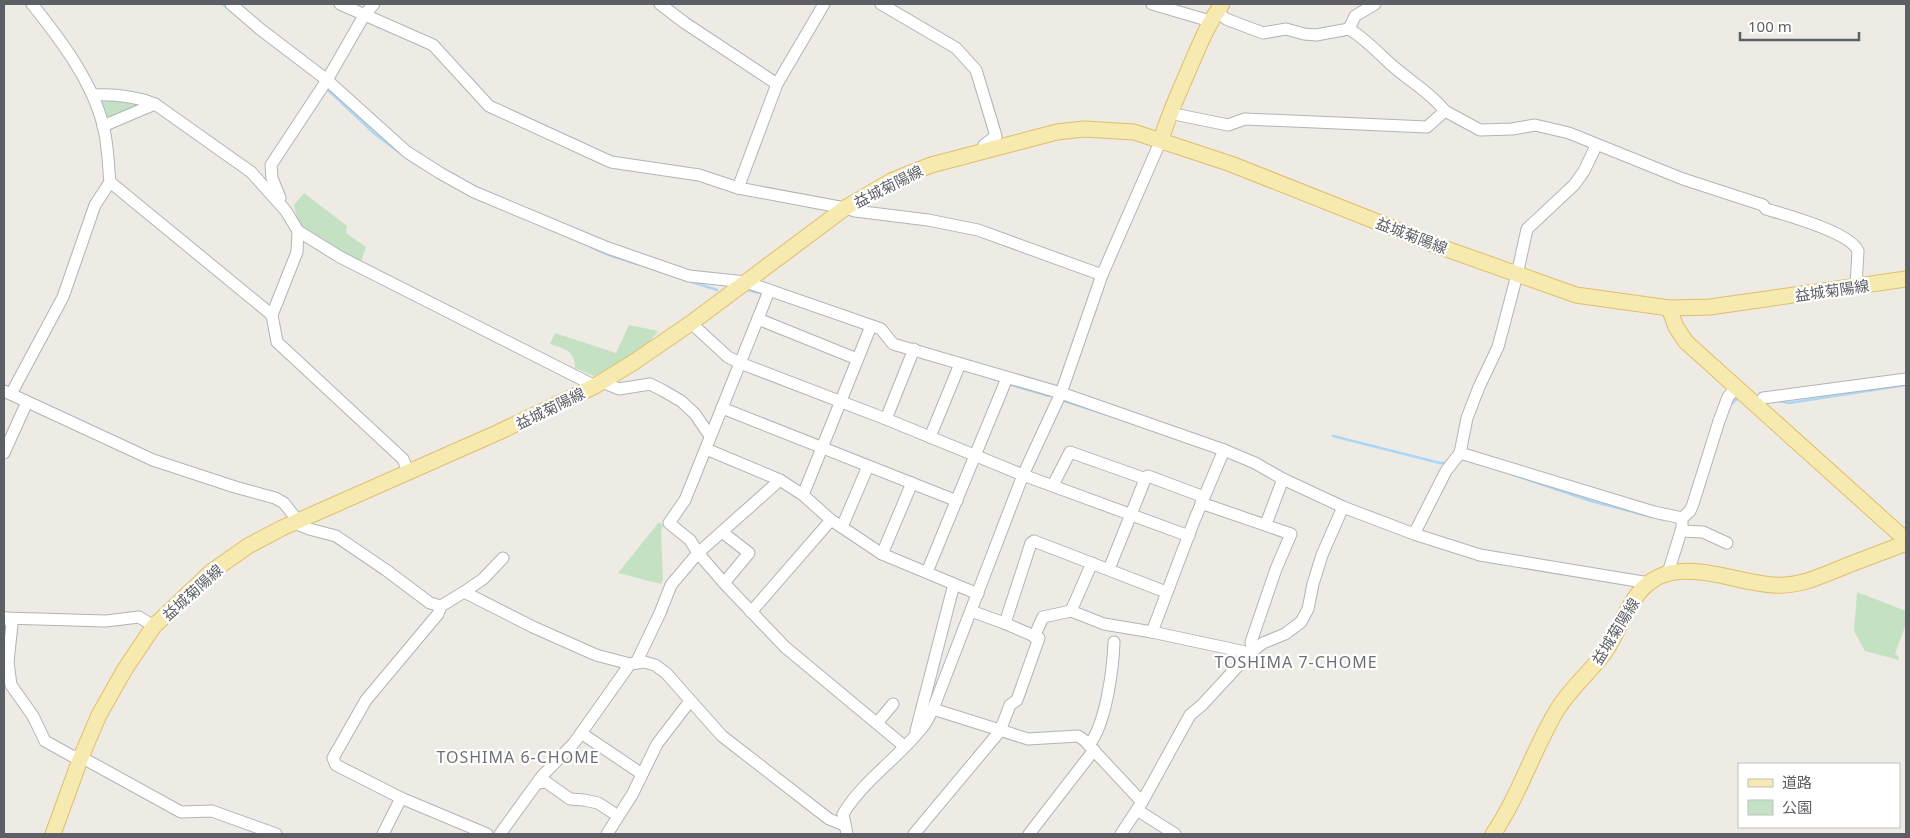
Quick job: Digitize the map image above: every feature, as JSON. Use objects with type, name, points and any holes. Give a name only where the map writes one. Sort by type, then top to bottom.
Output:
[{"type":"main road","points":[[1161,140],[1199,42],[1216,12]]},
{"type":"main road","name":"益城菊陽線","points":[[53,834],[81,757],[109,696],[154,626],[211,572],[248,546],[296,522],[499,432],[599,384],[691,323],[845,208],[891,181],[913,172],[985,150],[1057,132],[1084,129],[1134,132],[1231,164],[1332,205],[1517,275],[1576,295],[1669,308],[1710,307],[1906,279]]},
{"type":"main road","name":"益城菊陽線","points":[[1494,834],[1504,818],[1532,757],[1567,693],[1597,663],[1637,594],[1649,583],[1668,573],[1690,571],[1775,586],[1807,582],[1906,541],[1737,386],[1686,342],[1676,327],[1669,308]]},
{"type":"street","points":[[32,4],[57,35],[93,95],[103,126],[110,182],[95,205],[62,297],[8,393],[153,460],[275,498],[284,503],[296,522],[309,529],[336,536],[430,603],[441,606]]},
{"type":"street","points":[[231,4],[260,29],[327,80],[407,152],[440,174],[474,192],[608,248],[689,276],[746,282],[881,330],[893,344],[1061,393],[1224,450],[1255,463],[1283,479],[1344,507],[1414,534],[1480,555],[1649,583]]},
{"type":"street","points":[[340,4],[433,45],[489,106],[611,162],[699,175],[738,188],[855,211],[928,220],[978,230],[1102,276]]},
{"type":"street","points":[[374,4],[365,14],[327,80],[271,165],[272,178],[286,211],[298,231],[340,257],[599,384],[619,389],[650,384],[681,401],[695,414],[710,436]]},
{"type":"street","points":[[660,4],[776,84]]},
{"type":"street","points":[[738,188],[776,84],[824,4]]},
{"type":"street","points":[[881,4],[956,48],[976,70],[996,136],[984,145],[985,150]]},
{"type":"street","points":[[1152,4],[1216,12],[1263,33],[1286,29],[1316,35],[1349,29],[1438,102],[1445,111],[1480,130],[1512,129],[1535,125],[1570,134],[1596,146],[1683,179],[1763,205],[1766,209],[1833,232],[1853,244],[1858,251],[1856,286]]},
{"type":"street","points":[[1349,29],[1355,16],[1375,4]]},
{"type":"street","points":[[93,95],[114,94],[142,99],[155,104],[251,172],[286,211]]},
{"type":"street","points":[[103,126],[155,104]]},
{"type":"street","points":[[1170,113],[1228,125],[1250,119],[1411,127],[1427,126],[1445,111]]},
{"type":"street","points":[[845,831],[843,814],[849,805],[883,766],[922,728],[933,709],[1023,475],[1061,393],[1102,276],[1161,140]]},
{"type":"street","points":[[1414,534],[1446,471],[1460,453],[1467,418],[1498,347],[1527,229],[1574,185],[1584,171],[1596,146]]},
{"type":"street","points":[[110,182],[272,315]]},
{"type":"street","points":[[298,231],[297,252],[272,315],[277,342],[403,459],[408,472]]},
{"type":"street","points":[[769,291],[685,500],[669,523],[690,540],[698,553],[724,583],[785,646],[904,746]]},
{"type":"street","points":[[758,319],[857,359]]},
{"type":"street","points":[[691,323],[728,358],[930,436],[1023,475],[1189,536]]},
{"type":"street","points":[[803,495],[871,326]]},
{"type":"street","points":[[886,419],[914,349]]},
{"type":"street","points":[[930,436],[960,364]]},
{"type":"street","points":[[927,572],[1007,378]]},
{"type":"street","points":[[1763,398],[1906,379]]},
{"type":"street","points":[[1668,573],[1681,531],[1682,518],[1690,511],[1693,504],[1719,421],[1728,397],[1737,386]]},
{"type":"street","points":[[4,453],[27,402]]},
{"type":"street","points":[[722,408],[957,501]]},
{"type":"street","points":[[706,449],[780,480],[803,495],[831,520],[882,554],[978,594]]},
{"type":"street","points":[[1152,632],[1166,592],[1224,450]]},
{"type":"street","points":[[1053,485],[1070,452],[1146,479]]},
{"type":"street","points":[[1460,453],[1654,512],[1682,518]]},
{"type":"street","points":[[842,527],[868,466]]},
{"type":"street","points":[[1109,569],[1130,514],[1148,476],[1203,500],[1291,534],[1276,569],[1251,642],[1251,652]]},
{"type":"street","points":[[1266,524],[1283,479]]},
{"type":"street","points":[[500,834],[520,812],[537,783],[581,733],[633,664],[660,613],[671,585],[698,553],[780,480]]},
{"type":"street","points":[[882,554],[912,483]]},
{"type":"street","points":[[1121,834],[1139,806],[1190,715],[1202,705],[1251,652],[1263,643],[1285,634],[1301,622],[1308,609],[1322,555],[1344,507]]},
{"type":"street","points":[[751,612],[831,520]]},
{"type":"street","points":[[1681,531],[1703,532],[1726,542]]},
{"type":"street","points":[[722,532],[749,553],[724,583]]},
{"type":"street","points":[[1004,623],[1031,543],[1034,541],[1166,592]]},
{"type":"street","points":[[487,834],[401,798],[336,765],[333,758],[366,700],[438,614],[441,606],[483,579],[502,558]]},
{"type":"street","points":[[1071,611],[1092,563]]},
{"type":"street","points":[[915,736],[954,584]]},
{"type":"street","points":[[464,592],[533,627],[596,655],[633,664],[644,662],[655,665],[666,673],[722,736],[845,831]]},
{"type":"street","points":[[914,834],[1000,731],[1010,705],[1017,700],[1039,638],[971,611]]},
{"type":"street","points":[[1034,637],[1043,617],[1071,611],[1104,624],[1251,652]]},
{"type":"street","points":[[4,618],[106,621],[139,617],[154,626]]},
{"type":"street","points":[[4,618],[12,624],[8,662],[11,685],[33,716],[45,741],[72,756],[81,757],[181,812],[212,811],[276,834]]},
{"type":"street","points":[[1029,834],[1091,748],[1100,725],[1113,659],[1114,642]]},
{"type":"street","points":[[607,834],[632,795],[656,744],[690,701]]},
{"type":"street","points":[[877,724],[893,704]]},
{"type":"street","points":[[933,709],[1028,739],[1078,736],[1091,748],[1156,829],[1175,834]]},
{"type":"street","points":[[581,733],[642,774]]},
{"type":"street","points":[[537,783],[546,782],[570,800],[598,803],[612,812]]},
{"type":"street","points":[[383,834],[401,798]]},
{"type":"green space","points":[[104,97],[148,104],[104,123],[97,99]]},
{"type":"green space","points":[[304,193],[347,226],[346,233],[366,247],[361,262],[301,233],[294,205]]},
{"type":"green space","points":[[629,325],[658,331],[637,352],[594,376],[575,368],[573,357],[568,351],[550,344],[555,333],[616,353]]},
{"type":"green space","points":[[659,522],[663,526],[661,531],[663,580],[661,584],[618,573]]},
{"type":"green space","points":[[1857,592],[1906,611],[1906,624],[1895,654],[1899,657],[1899,660],[1865,651],[1854,631]]},
{"type":"waterway","points":[[222,4],[229,9]]},
{"type":"waterway","points":[[326,88],[375,134],[400,153]]},
{"type":"waterway","points":[[406,158],[427,171]]},
{"type":"waterway","points":[[591,247],[637,264]]},
{"type":"waterway","points":[[692,282],[717,290]]},
{"type":"waterway","points":[[750,291],[761,293]]},
{"type":"waterway","points":[[991,378],[997,380]]},
{"type":"waterway","points":[[1008,384],[1049,396]]},
{"type":"waterway","points":[[1779,401],[1789,403],[1906,385]]},
{"type":"waterway","points":[[1730,405],[1738,398]]},
{"type":"waterway","points":[[1061,400],[1105,414]]},
{"type":"waterway","points":[[1333,436],[1446,463]]},
{"type":"waterway","points":[[1511,474],[1591,501],[1664,520]]},
{"type":"district","name":"TOSHIMA 7-CHOME","points":[[1296,662]]},
{"type":"district","name":"TOSHIMA 6-CHOME","points":[[518,757]]}]
